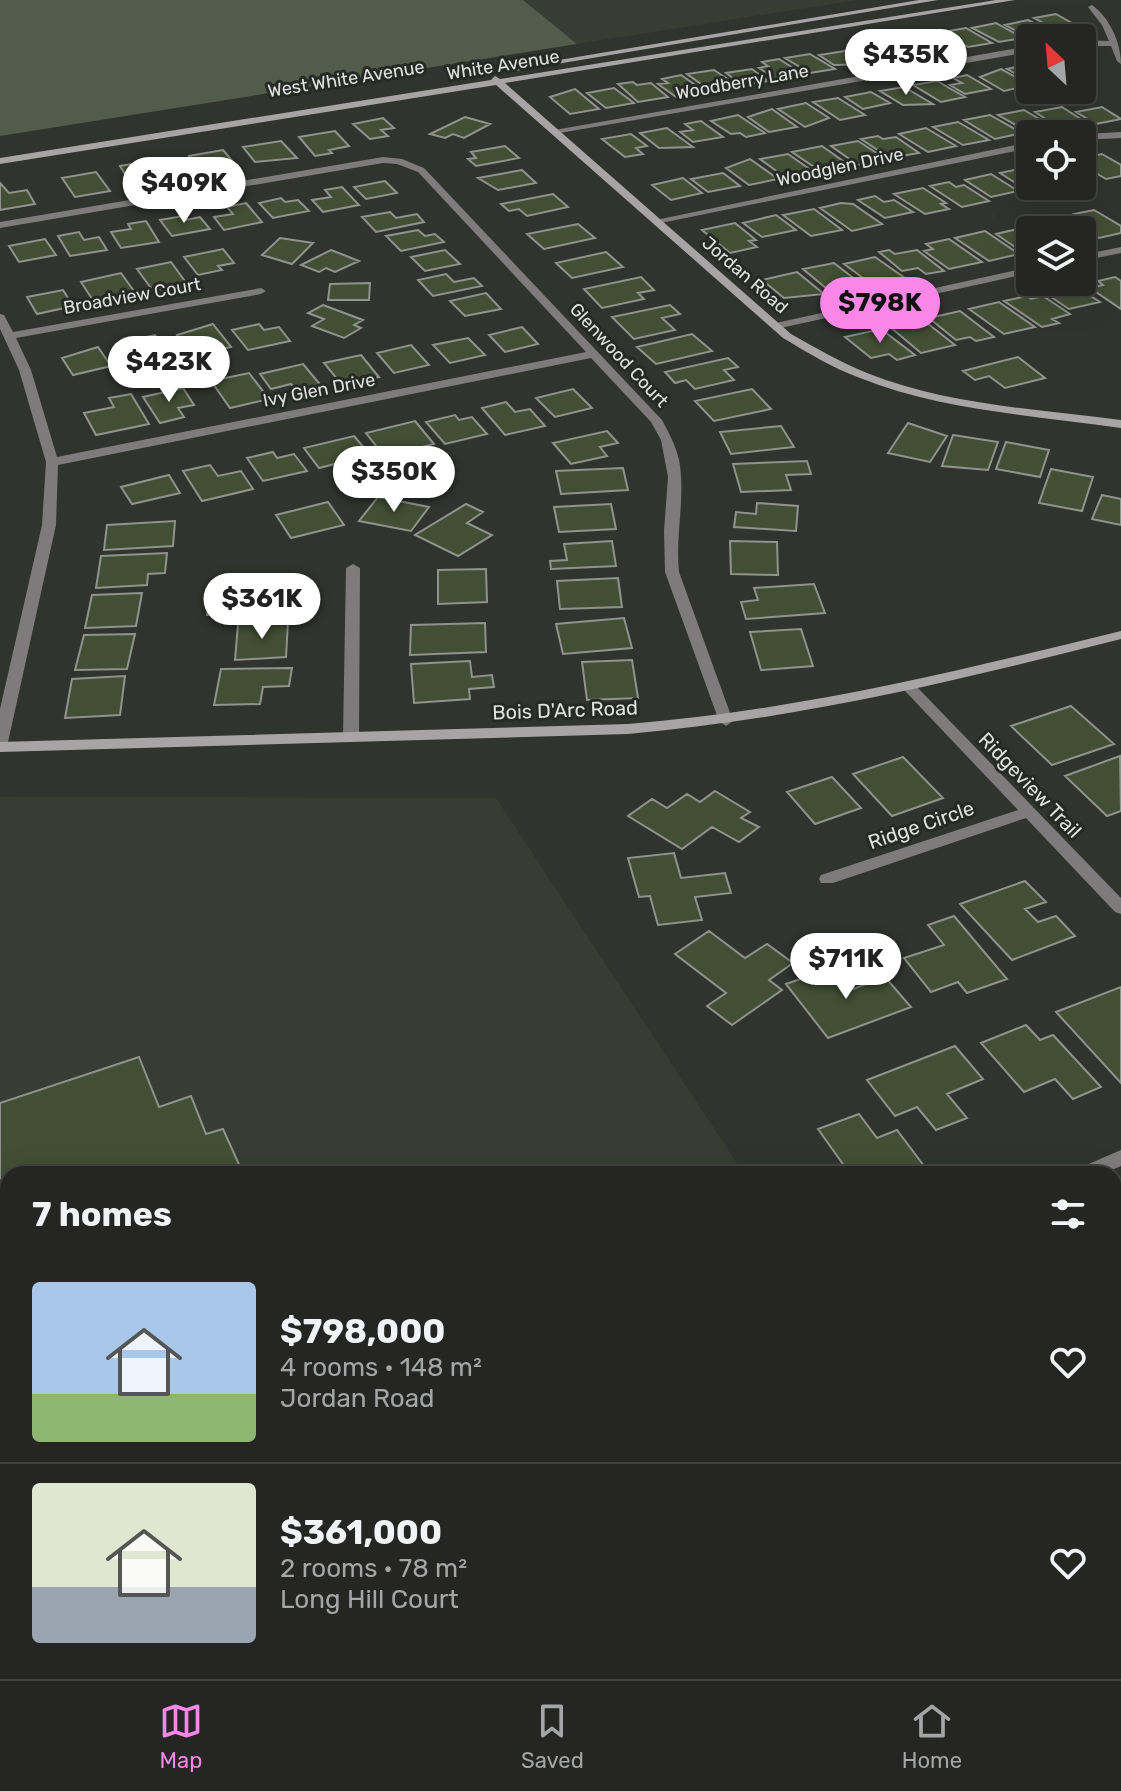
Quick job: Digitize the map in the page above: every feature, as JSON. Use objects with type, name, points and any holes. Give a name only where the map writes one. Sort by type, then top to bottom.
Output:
[{"type":"main road","name":"West White Avenue","points":[[0,150],[934,0]]},
{"type":"main road","name":"White Avenue","points":[[0,161],[1011,0]]},
{"type":"main road","name":"Jordan Road","points":[[488,73],[776,326],[811,353],[892,388],[978,406],[1121,424]]},
{"type":"main road","name":"Bois D'Arc Road","points":[[0,745],[628,729],[726,721],[813,709],[911,689],[1121,635]]},
{"type":"street","points":[[1092,7],[1106,25],[1121,61]]},
{"type":"street","points":[[1096,43],[1113,44]]},
{"type":"street","name":"Woodberry Lane","points":[[554,131],[1016,51]]},
{"type":"street","points":[[1096,136],[1121,135]]},
{"type":"street","name":"Woodglen Drive","points":[[656,221],[1016,148]]},
{"type":"street","name":"Glenwood Court","points":[[0,225],[383,160],[411,165],[430,179],[656,420],[669,440],[677,481],[668,548],[672,572],[726,721]]},
{"type":"street","points":[[1096,255],[1121,250]]},
{"type":"street","points":[[776,326],[1016,273]]},
{"type":"street","name":"Broadview Court","points":[[9,336],[261,291]]},
{"type":"street","points":[[0,317],[41,416],[52,462],[49,525],[0,745]]},
{"type":"street","name":"Ivy Glen Drive","points":[[52,462],[593,354]]},
{"type":"street","points":[[351,736],[353,568]]},
{"type":"street","name":"Ridgeview Trail","points":[[911,689],[1121,908]]},
{"type":"street","name":"Ridge Circle","points":[[827,879],[1028,812]]},
{"type":"street","points":[[1102,1166],[1121,1158]]},
{"type":"shaded area","points":[[523,0],[857,0],[577,44]]},
{"type":"shaded area","points":[[0,797],[496,798],[739,1166],[0,1166]]},
{"type":"green space","points":[[0,0],[523,0],[577,44],[0,136]]},
{"type":"building","points":[[1056,14],[1074,24],[1045,24],[1034,18]]},
{"type":"building","points":[[1028,20],[1036,24],[1016,24],[1016,31],[1005,25]]},
{"type":"building","points":[[996,23],[1016,34],[1016,39],[999,42],[972,28]]},
{"type":"building","points":[[966,28],[992,43],[968,47],[942,32]]},
{"type":"building","points":[[940,36],[961,48],[935,53],[908,37]]},
{"type":"building","points":[[906,38],[931,53],[905,58],[886,47],[895,45],[889,41]]},
{"type":"building","points":[[876,44],[899,59],[873,63],[851,48]]},
{"type":"building","points":[[845,51],[867,64],[834,65],[819,55]]},
{"type":"building","points":[[810,54],[835,69],[810,73],[785,58]]},
{"type":"building","points":[[779,59],[804,75],[777,80],[759,68],[768,66],[762,62]]},
{"type":"building","points":[[752,69],[768,81],[742,85],[726,73]]},
{"type":"building","points":[[1001,69],[1016,77],[1016,88],[1004,91],[980,77]]},
{"type":"building","points":[[714,70],[738,86],[711,91],[687,74]]},
{"type":"building","points":[[681,75],[704,91],[676,97],[658,84],[668,83],[662,79]]},
{"type":"building","points":[[967,75],[991,89],[965,94],[950,85],[962,83],[953,78]]},
{"type":"building","points":[[937,81],[965,97],[941,102],[913,85]]},
{"type":"building","points":[[633,82],[637,85],[651,83],[668,97],[638,102],[618,84]]},
{"type":"building","points":[[904,87],[933,104],[903,105],[880,91]]},
{"type":"building","points":[[614,88],[634,103],[606,108],[587,93]]},
{"type":"building","points":[[575,89],[599,109],[570,114],[550,97]]},
{"type":"building","points":[[871,92],[890,103],[863,109],[845,97]]},
{"type":"building","points":[[838,98],[865,115],[840,120],[813,102]]},
{"type":"building","points":[[806,103],[829,118],[805,127],[778,109]]},
{"type":"building","points":[[1062,107],[1082,120],[1047,120],[1035,112]]},
{"type":"building","points":[[1102,107],[1121,119],[1096,124],[1096,120],[1089,120],[1076,112]]},
{"type":"building","points":[[772,109],[797,127],[769,132],[748,117]]},
{"type":"building","points":[[1024,110],[1041,120],[1016,120],[1016,125],[998,115]]},
{"type":"building","points":[[738,115],[765,133],[746,137],[740,133],[731,134],[711,121]]},
{"type":"building","points":[[990,115],[1016,130],[1016,134],[995,139],[964,120]]},
{"type":"building","points":[[465,117],[490,124],[464,138],[453,134],[445,138],[430,134]]},
{"type":"building","points":[[383,118],[394,128],[381,130],[388,136],[370,139],[353,124]]},
{"type":"building","points":[[701,121],[723,137],[693,142],[680,132],[693,130],[685,124]]},
{"type":"building","points":[[958,122],[989,140],[963,145],[933,127]]},
{"type":"building","points":[[667,128],[693,147],[659,148],[640,133]]},
{"type":"building","points":[[926,128],[956,146],[928,152],[899,134]]},
{"type":"building","points":[[335,131],[349,146],[315,156],[299,137]]},
{"type":"building","points":[[631,134],[647,146],[636,148],[643,154],[625,157],[602,139]]},
{"type":"building","points":[[878,136],[883,139],[896,137],[919,153],[890,158],[861,139]]},
{"type":"building","points":[[281,141],[297,158],[255,162],[243,147]]},
{"type":"building","points":[[858,141],[886,159],[858,165],[831,146]]},
{"type":"building","points":[[505,146],[519,158],[476,166],[468,159],[476,158],[471,152]]},
{"type":"building","points":[[822,146],[850,166],[820,171],[792,152]]},
{"type":"building","points":[[223,150],[239,169],[204,175],[189,156]]},
{"type":"building","points":[[788,154],[815,173],[786,178],[760,159]]},
{"type":"building","points":[[1102,154],[1121,165],[1121,176],[1106,179],[1096,173],[1096,155]]},
{"type":"building","points":[[750,159],[778,179],[749,185],[726,168]]},
{"type":"building","points":[[137,163],[141,170],[164,166],[174,180],[133,187],[120,166]]},
{"type":"building","points":[[522,170],[536,183],[498,190],[478,178]]},
{"type":"building","points":[[1016,170],[1016,183],[1000,173]]},
{"type":"building","points":[[96,172],[110,191],[75,197],[62,178]]},
{"type":"building","points":[[723,173],[740,186],[708,192],[691,179]]},
{"type":"building","points":[[991,174],[1016,191],[991,197],[965,180]]},
{"type":"building","points":[[683,178],[702,193],[671,200],[652,185]]},
{"type":"building","points":[[385,181],[397,193],[366,199],[354,187]]},
{"type":"building","points":[[949,182],[956,187],[964,185],[989,201],[962,207],[930,186]]},
{"type":"building","points":[[0,183],[9,193],[27,190],[35,204],[0,210]]},
{"type":"building","points":[[342,187],[359,205],[323,212],[312,200],[331,197],[325,190]]},
{"type":"building","points":[[923,188],[946,203],[941,204],[949,209],[925,214],[894,194]]},
{"type":"building","points":[[553,194],[568,207],[527,216],[519,209],[509,211],[501,204]]},
{"type":"building","points":[[875,196],[884,202],[894,200],[913,212],[885,218],[858,200]]},
{"type":"building","points":[[281,198],[285,202],[298,200],[309,211],[273,218],[259,203]]},
{"type":"building","points":[[246,203],[262,222],[224,230],[214,217],[233,214],[227,207]]},
{"type":"building","points":[[841,203],[853,204],[882,224],[852,231],[820,208]]},
{"type":"building","points":[[814,209],[842,230],[811,236],[783,215]]},
{"type":"building","points":[[1094,210],[1121,226],[1121,233],[1099,238],[1096,236],[1096,216],[1074,214]]},
{"type":"building","points":[[390,212],[396,218],[417,214],[424,222],[376,232],[362,217]]},
{"type":"building","points":[[776,215],[796,230],[762,237],[743,223]]},
{"type":"building","points":[[183,216],[186,220],[200,217],[210,229],[172,236],[160,220]]},
{"type":"building","points":[[146,221],[159,242],[121,248],[111,232],[131,229],[128,224]]},
{"type":"building","points":[[735,223],[756,240],[749,241],[757,247],[730,253],[702,230]]},
{"type":"building","points":[[578,224],[595,238],[544,249],[527,234]]},
{"type":"building","points":[[1016,229],[1016,247],[1015,247],[996,234]]},
{"type":"building","points":[[418,230],[425,236],[435,234],[444,242],[401,251],[386,236]]},
{"type":"building","points":[[985,231],[1016,255],[989,261],[955,238]]},
{"type":"building","points":[[79,232],[84,240],[99,237],[107,250],[70,256],[58,236]]},
{"type":"building","points":[[280,238],[313,243],[292,264],[262,255]]},
{"type":"building","points":[[45,239],[56,255],[19,262],[9,246]]},
{"type":"building","points":[[949,239],[982,262],[949,269],[924,251],[933,249],[926,244]]},
{"type":"building","points":[[223,249],[234,263],[218,266],[222,270],[198,275],[184,257]]},
{"type":"building","points":[[331,250],[359,261],[335,272],[326,268],[319,272],[301,265]]},
{"type":"building","points":[[445,250],[460,264],[425,271],[411,257]]},
{"type":"building","points":[[889,250],[895,254],[917,250],[944,271],[926,274],[918,268],[902,271],[879,252]]},
{"type":"building","points":[[606,252],[623,267],[572,278],[556,263]]},
{"type":"building","points":[[875,257],[905,278],[874,286],[844,264]]},
{"type":"building","points":[[171,262],[187,284],[153,291],[137,269]]},
{"type":"building","points":[[834,263],[865,287],[833,294],[803,269]]},
{"type":"building","points":[[797,272],[824,294],[784,298],[762,280]]},
{"type":"building","points":[[121,273],[136,294],[94,302],[81,282]]},
{"type":"building","points":[[446,274],[454,282],[474,278],[482,286],[433,296],[418,280]]},
{"type":"building","points":[[641,277],[654,290],[638,293],[644,299],[602,308],[584,289]]},
{"type":"building","points":[[1115,277],[1121,281],[1121,309],[1096,292],[1096,287],[1103,285],[1098,281]]},
{"type":"building","points":[[370,283],[369,300],[328,300],[330,284]]},
{"type":"building","points":[[63,290],[73,306],[37,314],[27,297]]},
{"type":"building","points":[[486,293],[501,309],[465,316],[450,301]]},
{"type":"building","points":[[1043,296],[1070,314],[1052,319],[1059,323],[1042,327],[1004,301]]},
{"type":"building","points":[[1050,296],[1091,296],[1100,302],[1069,309]]},
{"type":"building","points":[[999,302],[1035,327],[1004,334],[969,309]]},
{"type":"building","points":[[323,305],[363,320],[354,325],[361,328],[344,338],[312,326],[324,319],[308,313]]},
{"type":"building","points":[[670,305],[680,314],[662,318],[675,330],[634,339],[612,317]]},
{"type":"building","points":[[960,311],[994,337],[976,341],[970,337],[956,340],[929,318]]},
{"type":"building","points":[[922,319],[955,345],[921,353],[889,326]]},
{"type":"building","points":[[213,324],[231,347],[192,356],[177,335]]},
{"type":"building","points":[[259,324],[264,330],[279,327],[290,341],[248,350],[232,330]]},
{"type":"building","points":[[522,327],[538,344],[505,352],[489,335]]},
{"type":"building","points":[[881,329],[915,355],[897,360],[889,354],[871,358],[845,337]]},
{"type":"building","points":[[692,334],[712,351],[656,364],[637,347]]},
{"type":"building","points":[[155,335],[172,359],[135,367],[118,343]]},
{"type":"building","points":[[468,338],[485,355],[450,363],[433,345]]},
{"type":"building","points":[[411,345],[429,365],[394,373],[377,353]]},
{"type":"building","points":[[98,347],[111,366],[73,375],[62,358]]},
{"type":"building","points":[[361,355],[379,377],[342,385],[324,363]]},
{"type":"building","points":[[1018,357],[1045,378],[1005,388],[989,376],[975,380],[963,371]]},
{"type":"building","points":[[728,358],[738,367],[724,370],[734,380],[695,389],[686,380],[675,383],[665,372]]},
{"type":"building","points":[[303,364],[323,388],[298,394],[291,384],[271,389],[260,374]]},
{"type":"building","points":[[249,373],[269,399],[230,408],[211,381]]},
{"type":"building","points":[[183,388],[194,405],[178,408],[184,417],[160,423],[143,397]]},
{"type":"building","points":[[573,389],[592,408],[555,417],[536,398]]},
{"type":"building","points":[[752,389],[771,409],[714,421],[695,401]]},
{"type":"building","points":[[131,394],[149,424],[96,435],[84,413],[114,407],[109,398]]},
{"type":"building","points":[[506,402],[515,412],[530,409],[545,426],[505,435],[482,408]]},
{"type":"building","points":[[455,415],[459,420],[472,417],[487,434],[445,444],[426,422]]},
{"type":"building","points":[[415,421],[434,444],[384,456],[366,433]]},
{"type":"building","points":[[908,423],[947,436],[930,462],[888,453]]},
{"type":"building","points":[[781,426],[794,447],[731,454],[720,432]]},
{"type":"building","points":[[607,431],[618,443],[600,447],[607,456],[571,464],[553,443]]},
{"type":"building","points":[[953,435],[998,442],[988,470],[942,466]]},
{"type":"building","points":[[354,436],[370,455],[319,468],[304,448]]},
{"type":"building","points":[[1006,442],[1049,450],[1040,477],[996,469]]},
{"type":"building","points":[[273,452],[277,458],[294,454],[307,471],[263,481],[247,458]]},
{"type":"building","points":[[807,461],[811,474],[786,475],[791,490],[741,492],[733,464]]},
{"type":"building","points":[[210,465],[218,476],[241,471],[253,489],[202,501],[183,471]]},
{"type":"building","points":[[623,468],[628,490],[561,494],[556,471]]},
{"type":"building","points":[[1051,469],[1093,477],[1082,511],[1039,503]]},
{"type":"building","points":[[169,475],[180,493],[132,504],[121,487]]},
{"type":"building","points":[[1102,495],[1121,499],[1121,525],[1092,519]]},
{"type":"building","points":[[378,497],[429,507],[411,531],[359,521]]},
{"type":"building","points":[[328,502],[344,525],[291,538],[276,515]]},
{"type":"building","points":[[757,503],[798,506],[796,531],[734,527],[736,512],[756,514]]},
{"type":"building","points":[[466,504],[483,512],[467,523],[492,535],[458,556],[415,535]]},
{"type":"building","points":[[611,504],[616,529],[559,532],[554,507]]},
{"type":"building","points":[[175,521],[173,546],[104,550],[107,525]]},
{"type":"building","points":[[612,541],[616,566],[551,569],[550,561],[567,560],[564,544]]},
{"type":"building","points":[[730,541],[777,542],[778,575],[731,574]]},
{"type":"building","points":[[167,553],[165,573],[148,574],[147,585],[96,588],[101,556]]},
{"type":"building","points":[[486,569],[487,602],[438,604],[438,570]]},
{"type":"building","points":[[618,578],[622,607],[560,609],[557,581]]},
{"type":"building","points":[[214,581],[266,581],[259,614],[207,615]]},
{"type":"building","points":[[814,584],[825,613],[746,619],[741,602],[758,600],[754,588]]},
{"type":"building","points":[[142,593],[136,626],[85,628],[92,595]]},
{"type":"building","points":[[624,618],[632,648],[563,654],[556,624]]},
{"type":"building","points":[[288,622],[286,657],[235,660],[238,624]]},
{"type":"building","points":[[485,623],[486,652],[410,655],[411,625]]},
{"type":"building","points":[[801,629],[813,666],[761,670],[750,632]]},
{"type":"building","points":[[135,634],[127,669],[75,670],[84,635]]},
{"type":"building","points":[[632,660],[638,698],[587,700],[582,662]]},
{"type":"building","points":[[470,661],[472,677],[492,675],[494,687],[469,689],[470,699],[414,703],[411,664]]},
{"type":"building","points":[[292,668],[289,686],[263,687],[260,704],[214,705],[221,669]]},
{"type":"building","points":[[125,676],[120,715],[65,718],[72,679]]},
{"type":"building","points":[[1071,706],[1114,744],[1052,765],[1011,726]]},
{"type":"building","points":[[1120,756],[1121,811],[1107,816],[1065,776]]},
{"type":"building","points":[[903,757],[943,798],[892,816],[853,774]]},
{"type":"building","points":[[832,777],[861,808],[815,824],[787,792]]},
{"type":"building","points":[[715,791],[750,812],[741,818],[759,827],[739,842],[712,827],[682,849],[628,816],[652,799],[667,808],[687,794],[700,802]]},
{"type":"building","points":[[674,853],[681,878],[725,873],[731,893],[695,897],[702,920],[658,925],[650,896],[639,897],[628,858]]},
{"type":"building","points":[[1025,881],[1046,902],[1025,909],[1038,922],[1056,916],[1075,936],[1012,960],[960,904]]},
{"type":"building","points":[[954,916],[1007,979],[967,993],[958,982],[931,992],[904,958],[944,945],[928,925]]},
{"type":"building","points":[[709,931],[745,958],[767,944],[793,963],[769,980],[782,990],[732,1025],[707,1006],[726,993],[675,954]]},
{"type":"building","points":[[835,967],[853,989],[885,977],[911,1007],[828,1038],[786,984]]},
{"type":"building","points":[[1121,987],[1121,1083],[1056,1012]]},
{"type":"building","points":[[1026,1025],[1040,1040],[1053,1035],[1101,1087],[1073,1099],[1055,1079],[1024,1092],[981,1043]]},
{"type":"building","points":[[955,1046],[983,1079],[947,1094],[967,1118],[936,1130],[917,1107],[895,1116],[867,1080]]},
{"type":"building","points":[[139,1057],[159,1107],[191,1096],[206,1134],[223,1129],[240,1166],[0,1166],[0,1103]]},
{"type":"building","points":[[859,1114],[877,1138],[897,1130],[924,1166],[844,1166],[818,1129]]}]
